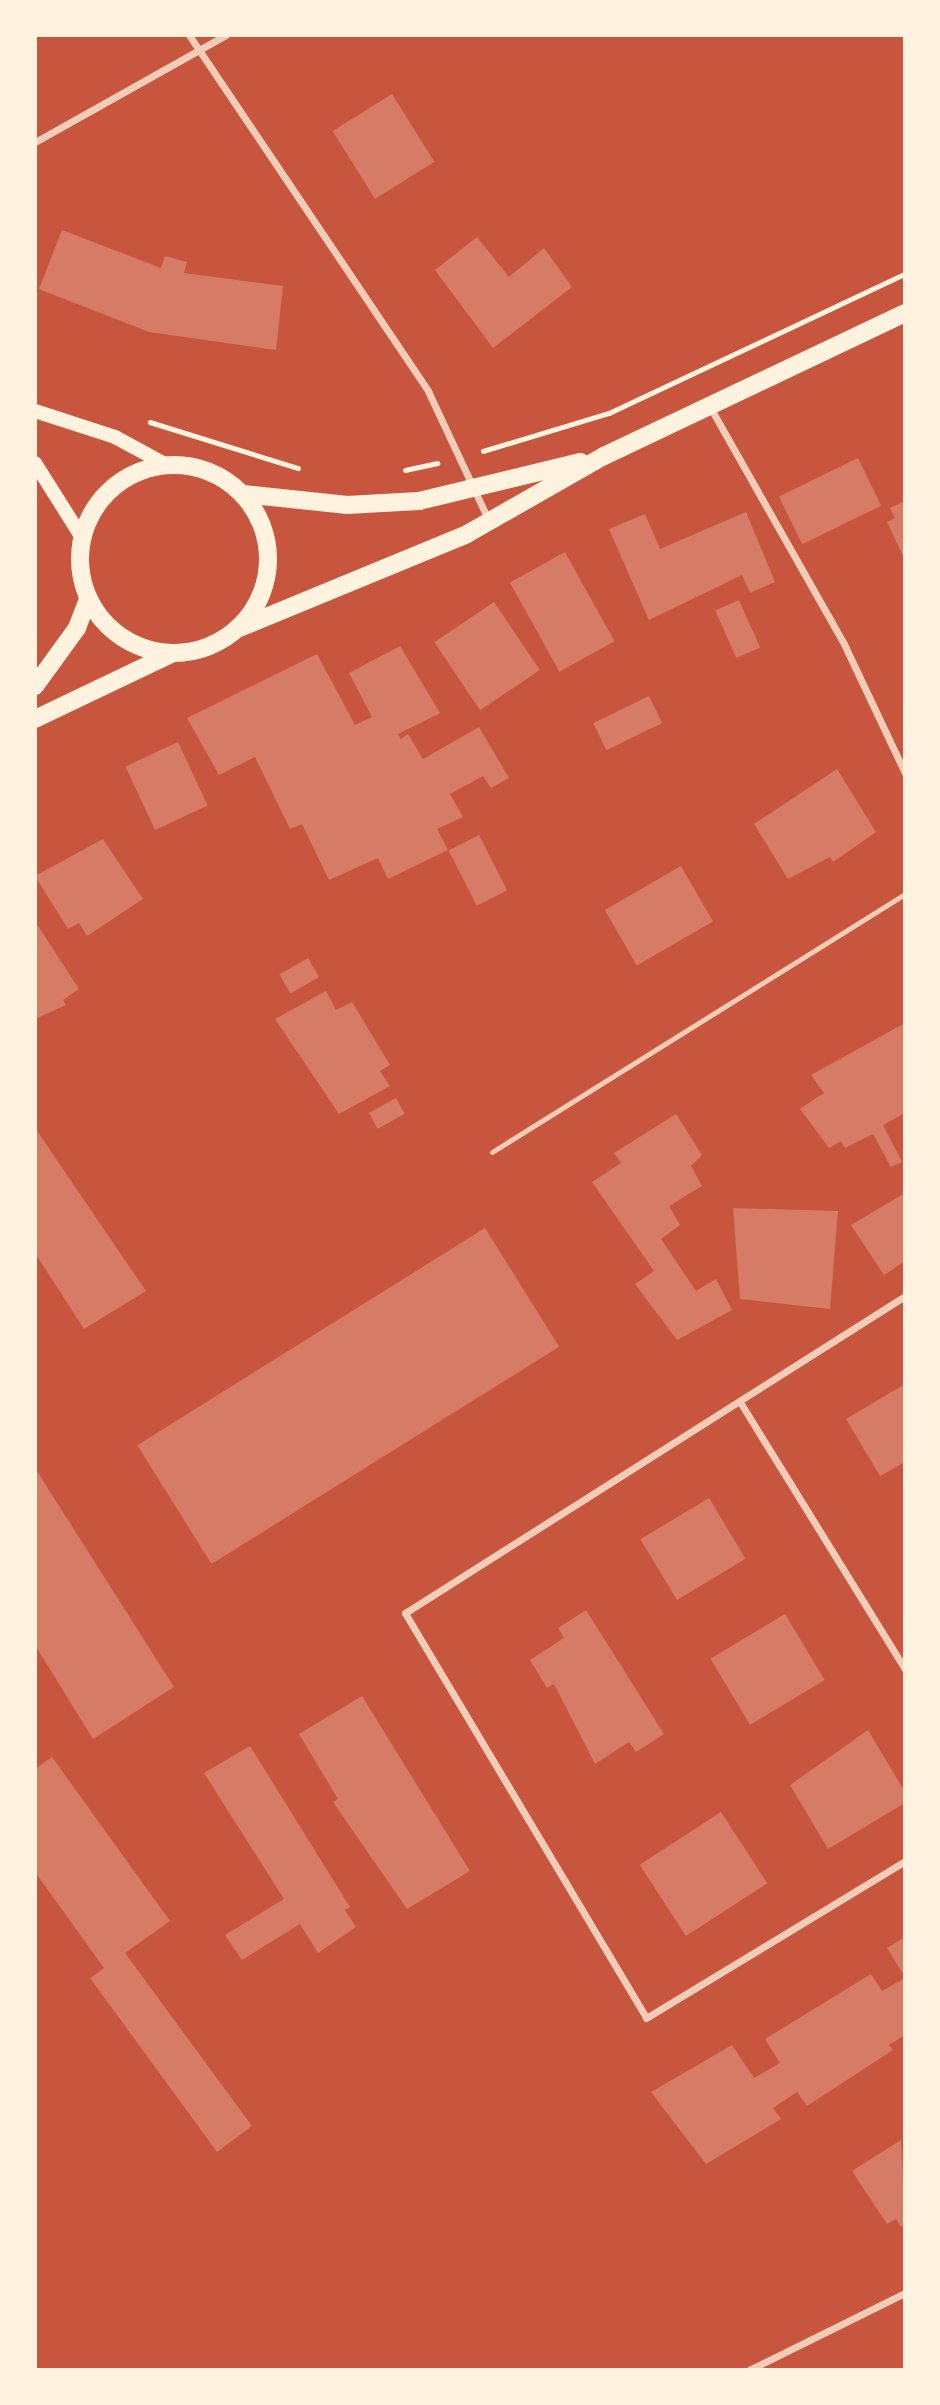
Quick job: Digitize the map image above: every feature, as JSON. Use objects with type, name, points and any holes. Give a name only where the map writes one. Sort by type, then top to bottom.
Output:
[{"type":"main road","points":[[35,719],[172,653],[218,643],[237,629],[489,521],[604,456],[905,313]]},
{"type":"main road","points":[[35,411],[115,437],[165,464],[193,466],[243,494],[347,505],[476,490],[604,456]]},
{"type":"main road","points":[[35,463],[81,536]]},
{"type":"main road","points":[[165,464],[112,487],[81,536],[79,569],[88,600],[122,638],[172,653]]},
{"type":"main road","points":[[237,629],[256,606],[268,547],[243,494]]},
{"type":"main road","points":[[35,686],[77,628],[88,600]]},
{"type":"street","points":[[189,35],[428,391],[489,521]]},
{"type":"street","points":[[35,142],[226,35]]},
{"type":"street","points":[[710,406],[844,644],[905,774]]},
{"type":"street","points":[[905,1296],[405,1613],[646,2018],[905,1861]]},
{"type":"street","points":[[740,1402],[905,1669]]},
{"type":"street","points":[[749,2370],[905,2293]]},
{"type":"lane","points":[[492,1152],[905,894]]},
{"type":"path","points":[[398,470],[460,457],[608,413],[905,274]]},
{"type":"path","points":[[141,420],[310,470]]},
{"type":"building","points":[[392,94],[434,162],[375,199],[333,131]]},
{"type":"building","points":[[62,230],[161,268],[165,256],[187,262],[184,273],[283,286],[276,350],[149,332],[39,289]]},
{"type":"building","points":[[477,237],[509,277],[544,248],[572,287],[493,348],[435,270]]},
{"type":"building","points":[[858,458],[881,506],[802,544],[779,497]]},
{"type":"building","points":[[905,501],[905,560],[887,522],[895,518],[890,508]]},
{"type":"building","points":[[746,512],[775,582],[750,593],[742,575],[649,620],[609,529],[645,514],[660,549]]},
{"type":"building","points":[[565,552],[614,641],[559,672],[510,583]]},
{"type":"building","points":[[739,600],[760,648],[736,658],[715,611]]},
{"type":"building","points":[[494,602],[540,670],[480,710],[434,642]]},
{"type":"building","points":[[400,646],[440,713],[398,734],[401,739],[408,734],[423,759],[479,727],[509,778],[491,788],[483,776],[450,794],[463,817],[437,829],[448,850],[388,879],[378,858],[329,880],[302,824],[290,829],[255,757],[219,775],[187,718],[317,654],[355,725],[372,717],[349,673]]},
{"type":"building","points":[[649,696],[662,723],[606,750],[593,723]]},
{"type":"building","points":[[178,742],[208,805],[155,830],[125,767]]},
{"type":"building","points":[[837,769],[876,832],[833,862],[830,857],[788,879],[754,824]]},
{"type":"building","points":[[479,835],[507,890],[477,906],[449,850]]},
{"type":"building","points":[[103,839],[143,899],[87,936],[79,923],[68,929],[35,876]]},
{"type":"building","points":[[681,866],[713,921],[637,965],[605,910]]},
{"type":"building","points":[[35,921],[79,989],[63,1000],[66,1005],[35,1019]]},
{"type":"building","points":[[308,958],[319,977],[290,994],[279,974]]},
{"type":"building","points":[[326,991],[336,1010],[352,1002],[390,1065],[380,1071],[390,1086],[339,1114],[275,1019]]},
{"type":"building","points":[[905,1023],[905,1113],[883,1125],[902,1162],[891,1167],[873,1134],[845,1148],[841,1141],[829,1148],[800,1109],[824,1093],[811,1075]]},
{"type":"building","points":[[396,1098],[405,1114],[378,1129],[369,1113]]},
{"type":"building","points":[[676,1114],[702,1155],[691,1166],[702,1186],[669,1206],[680,1225],[661,1239],[696,1291],[716,1279],[732,1310],[677,1340],[635,1284],[654,1271],[592,1182],[621,1163],[614,1153]]},
{"type":"building","points":[[35,1128],[146,1291],[84,1329],[35,1253]]},
{"type":"building","points":[[905,1193],[905,1261],[884,1275],[851,1225]]},
{"type":"building","points":[[733,1208],[838,1211],[830,1309],[740,1299]]},
{"type":"building","points":[[485,1228],[559,1347],[211,1564],[137,1445]]},
{"type":"building","points":[[905,1384],[905,1462],[880,1476],[846,1419]]},
{"type":"building","points":[[35,1468],[174,1687],[93,1739],[35,1645]]},
{"type":"building","points":[[709,1498],[746,1559],[677,1600],[640,1539]]},
{"type":"building","points":[[586,1610],[664,1734],[636,1752],[629,1742],[595,1764],[554,1684],[547,1688],[530,1660],[564,1638],[558,1628]]},
{"type":"building","points":[[785,1614],[825,1680],[750,1725],[710,1659]]},
{"type":"building","points":[[362,1696],[470,1871],[407,1909],[333,1802],[338,1799],[299,1734]]},
{"type":"building","points":[[868,1730],[905,1792],[905,1803],[828,1849],[790,1785]]},
{"type":"building","points":[[250,1746],[350,1907],[345,1910],[356,1927],[318,1953],[300,1924],[242,1960],[225,1935],[284,1899],[204,1773]]},
{"type":"building","points":[[52,1757],[170,1921],[125,1953],[252,2126],[217,2152],[90,1978],[104,1968],[35,1872],[35,1769]]},
{"type":"building","points":[[721,1812],[767,1883],[686,1936],[640,1865]]},
{"type":"building","points":[[905,1937],[905,1977],[887,1948]]},
{"type":"building","points":[[871,1974],[882,1991],[905,1978],[905,2035],[889,2045],[893,2050],[807,2106],[797,2092],[773,2108],[781,2119],[706,2164],[651,2092],[732,2045],[754,2078],[780,2063],[765,2039]]},
{"type":"building","points":[[901,2140],[905,2224],[901,2227],[896,2219],[887,2224],[852,2171]]}]
